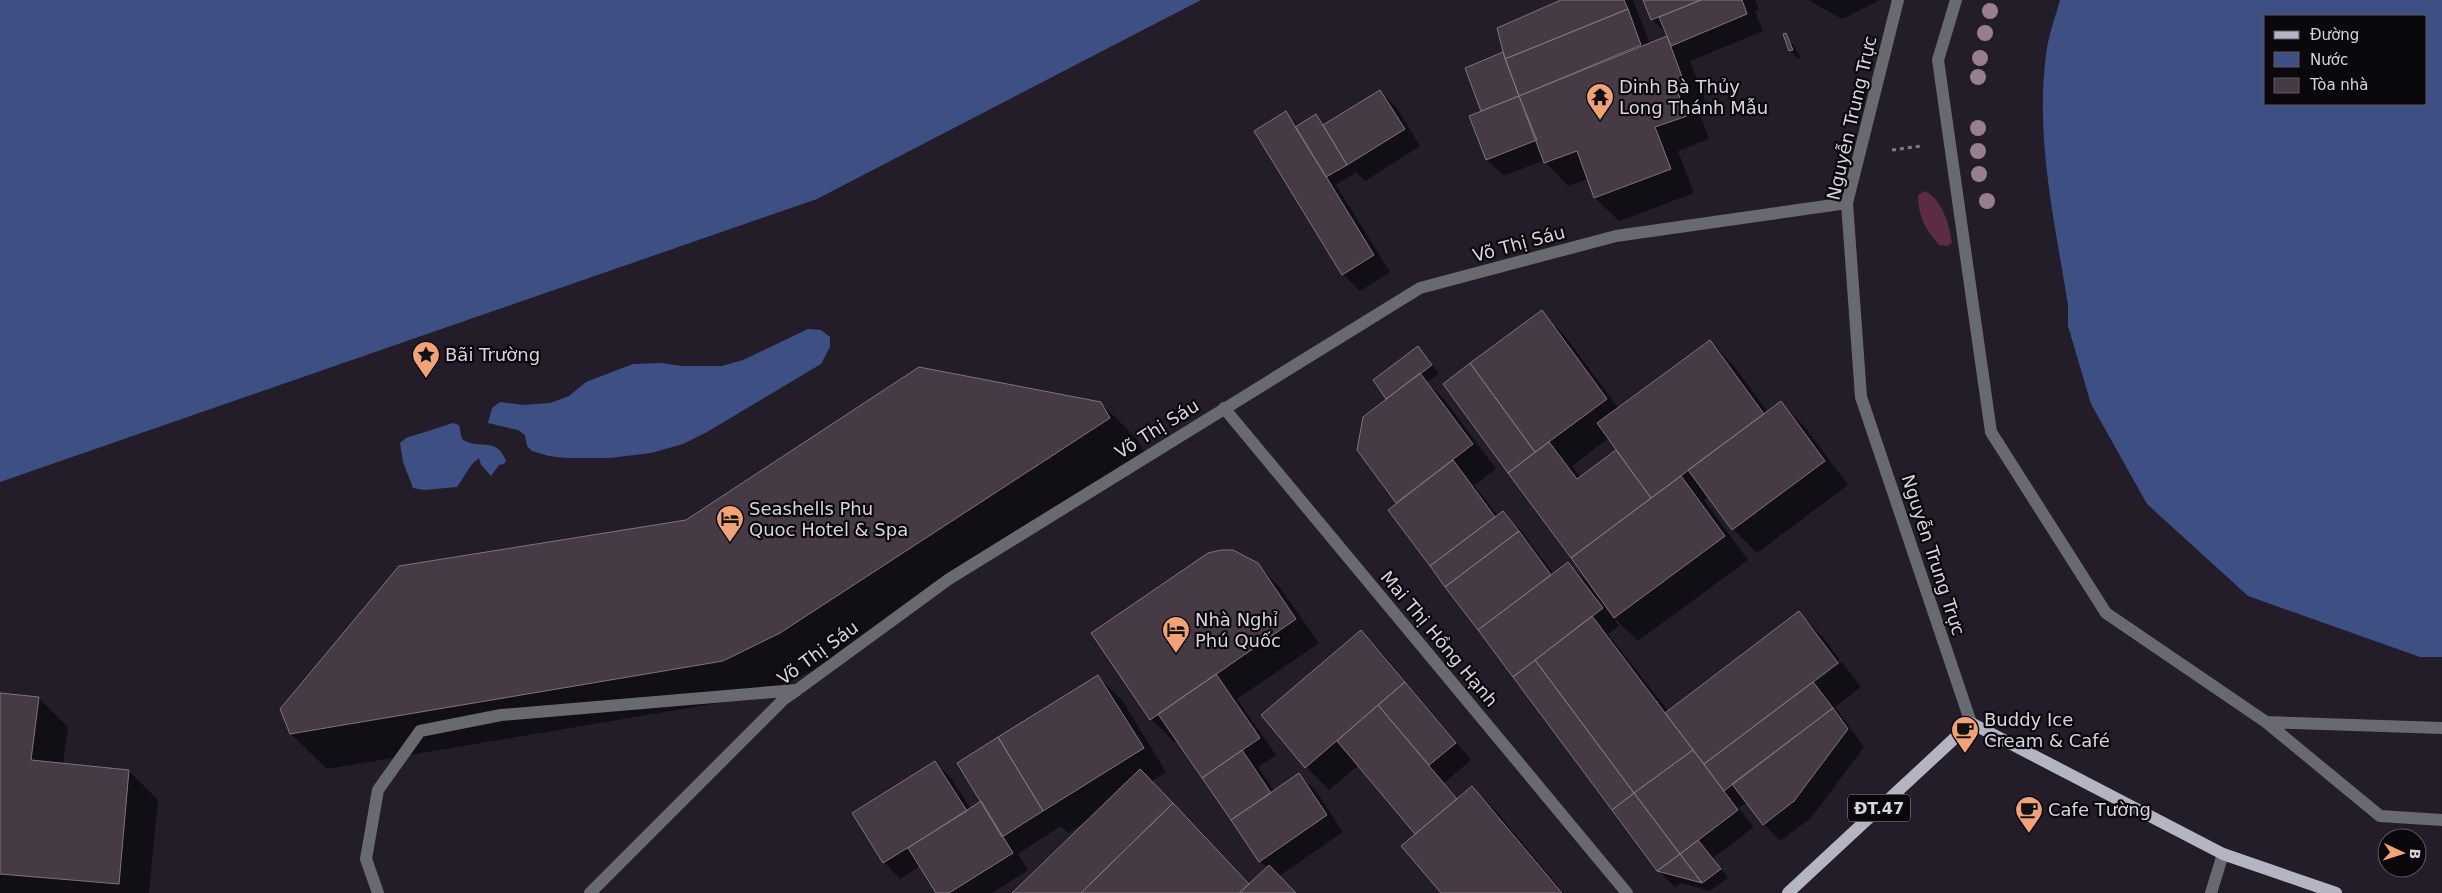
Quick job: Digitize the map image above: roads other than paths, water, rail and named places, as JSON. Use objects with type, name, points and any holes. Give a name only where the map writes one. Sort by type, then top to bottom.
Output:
[{"type":"main road","points":[[1970,723],[2223,854],[2336,893]]},
{"type":"main road","name":"ĐT.47","points":[[1788,893],[1970,723]]},
{"type":"street","name":"Nguyễn Trung Trực","points":[[1898,0],[1847,203],[1861,397],[1970,723]]},
{"type":"street","points":[[1956,0],[1938,60],[1991,432],[2106,613],[2266,722],[2380,816],[2442,820]]},
{"type":"street","name":"Võ Thị Sáu","points":[[590,893],[777,706],[949,579],[1420,288],[1616,236],[1847,203]]},
{"type":"street","name":"Mai Thị Hồng Hạnh","points":[[1224,408],[1627,893]]},
{"type":"street","points":[[378,893],[366,859],[378,790],[420,731],[501,715],[797,690]]},
{"type":"street","points":[[2266,722],[2442,728]]},
{"type":"street","points":[[2211,893],[2223,854]]},
{"type":"water","points":[[0,0],[1201,0],[817,199],[0,482]]},
{"type":"water","points":[[2060,0],[2442,0],[2442,657],[2420,657],[2248,596],[2147,504],[2091,404],[2068,326],[2068,305],[2048,181],[2043,118],[2043,86],[2050,34]]},
{"type":"water","points":[[808,329],[821,330],[830,337],[830,347],[821,364],[707,432],[683,444],[651,453],[610,458],[565,458],[532,451],[527,446],[525,435],[518,430],[488,423],[492,408],[500,402],[523,405],[550,403],[569,396],[586,382],[633,364],[662,363],[682,366],[722,366],[743,360]]},
{"type":"water","points":[[453,423],[459,425],[462,439],[474,444],[497,448],[506,461],[504,464],[499,465],[491,476],[481,465],[479,458],[472,464],[457,487],[424,490],[413,488],[403,462],[400,443],[406,438]]},
{"type":"place","name":"Dinh Bà Thủy Long Thánh Mẫu","points":[[1600,121]]},
{"type":"place","name":"Bãi Trường","points":[[426,379]]},
{"type":"place","name":"Seashells Phu Quoc Hotel & Spa","points":[[730,543]]},
{"type":"place","name":"Nhà Nghỉ Phú Quốc","points":[[1176,654]]},
{"type":"place","name":"Buddy Ice Cream & Café","points":[[1965,754]]},
{"type":"place","name":"Cafe Tường","points":[[2029,834]]}]
